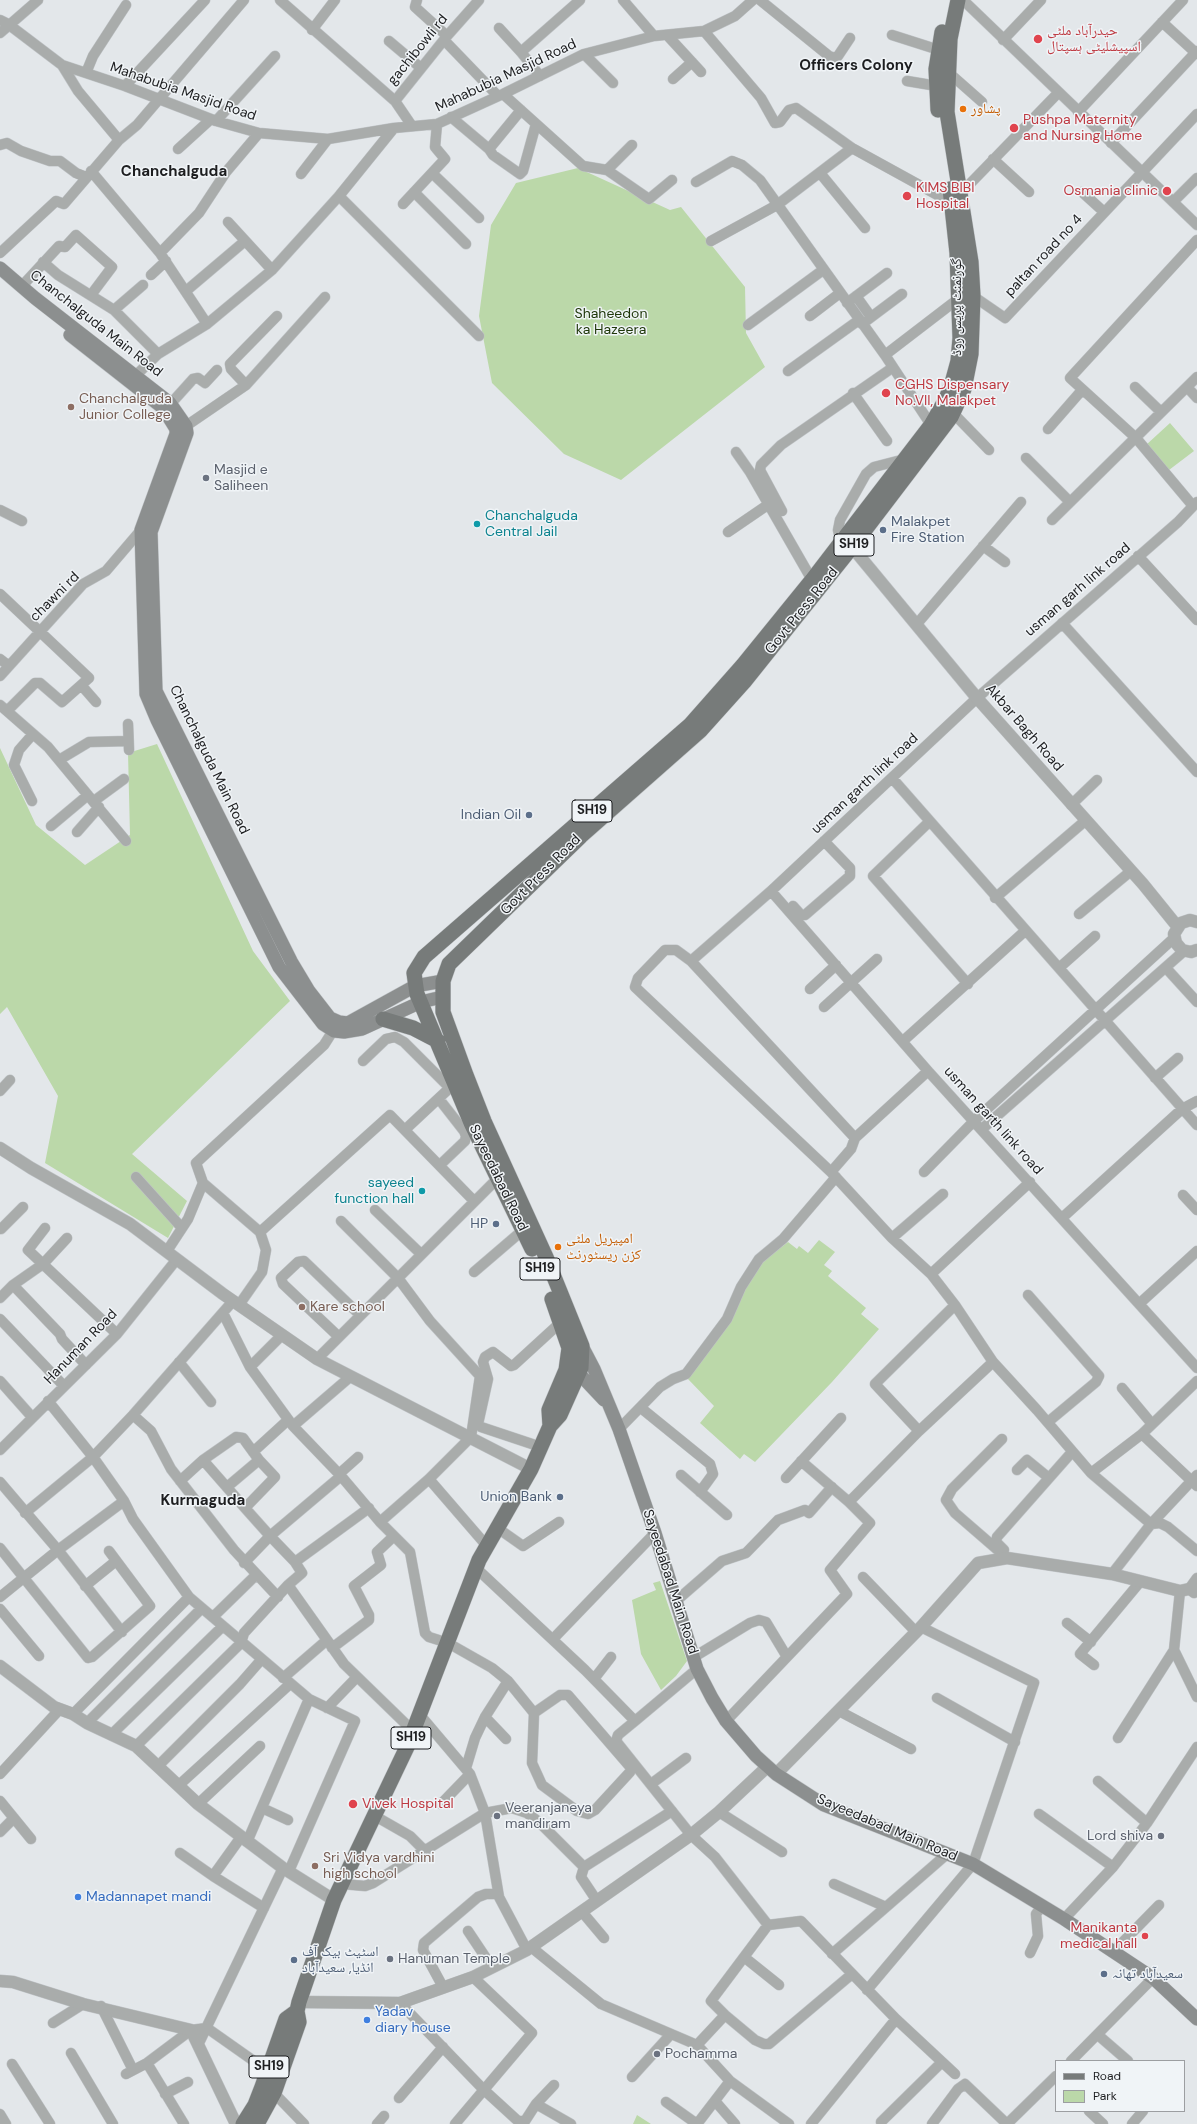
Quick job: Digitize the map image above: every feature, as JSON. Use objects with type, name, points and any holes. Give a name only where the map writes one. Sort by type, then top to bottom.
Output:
[{"type":"main road","name":"SH19","points":[[948,0],[936,69],[939,114],[956,198]]},
{"type":"main road","name":"Govt Press Road","points":[[443,981],[450,964],[580,836],[700,731],[744,682],[847,545],[939,436],[953,413],[964,389],[971,354],[965,297],[971,262],[956,198],[947,112],[950,39],[958,0]]},
{"type":"main road","name":"Chanchalguda Main Road","points":[[0,268],[21,287],[166,405],[181,428],[176,434],[146,531],[146,694],[157,720],[292,975],[323,1024],[336,1026]]},
{"type":"main road","name":"Chanchalguda Main Road","points":[[0,279],[30,305],[133,378]]},
{"type":"main road","name":"گورنمنٹ پریس روڈ","points":[[418,994],[414,973],[424,957],[679,736],[743,665],[812,580],[847,545],[905,459],[932,425],[946,399],[958,361],[965,297]]},
{"type":"main road","name":"SH19","points":[[443,981],[443,1004]]},
{"type":"main road","points":[[336,1026],[348,1023],[418,994],[443,981]]},
{"type":"main road","points":[[418,994],[443,1004]]},
{"type":"main road","points":[[336,1026],[344,1032],[362,1029],[383,1020],[418,994]]},
{"type":"main road","name":"Sayeedabad Road","points":[[418,994],[438,1041],[452,1085],[523,1230],[547,1284],[561,1322],[575,1347]]},
{"type":"main road","name":"Sayeedabad Road","points":[[443,1004],[484,1121],[546,1257],[581,1367]]},
{"type":"main road","points":[[383,1020],[414,1028],[438,1041]]},
{"type":"main road","name":"Sayeedabad Main Road","points":[[575,1347],[581,1367],[609,1406],[619,1429],[655,1533],[696,1663],[712,1698],[726,1721],[771,1770],[824,1805],[973,1864],[1064,1919],[1153,1978],[1197,2019]]},
{"type":"main road","name":"SH19","points":[[243,2124],[255,2105],[286,2020],[298,2007],[334,1900],[375,1816],[413,1732],[486,1545],[531,1469],[550,1426],[550,1410],[581,1367]]},
{"type":"main road","name":"SH19","points":[[257,2124],[274,2093],[300,2022],[298,2007]]},
{"type":"street","points":[[0,33],[4,22],[38,0]]},
{"type":"street","points":[[124,86],[205,0]]},
{"type":"street","points":[[0,253],[56,201],[64,204],[119,140],[137,125],[244,0]]},
{"type":"street","points":[[280,0],[312,30],[395,101],[412,126]]},
{"type":"street","points":[[312,30],[335,0]]},
{"type":"street","points":[[417,0],[415,7],[501,95],[521,110],[583,166],[607,170],[648,199],[672,180]]},
{"type":"street","name":"gachibowli rd","points":[[395,101],[479,0]]},
{"type":"street","points":[[521,52],[580,0]]},
{"type":"street","points":[[624,0],[654,36]]},
{"type":"street","name":"Mahabubia Masjid Road","points":[[4,22],[62,65],[124,86],[214,120],[259,133],[328,139],[394,128],[437,124],[501,95],[584,54],[654,36],[704,31],[735,16],[753,0]]},
{"type":"street","points":[[760,0],[829,56],[835,58],[838,56],[850,38]]},
{"type":"street","points":[[963,0],[1140,172],[1197,225]]},
{"type":"street","points":[[1003,40],[1041,0]]},
{"type":"street","points":[[1078,112],[1183,0]]},
{"type":"street","points":[[86,73],[93,56],[126,5]]},
{"type":"street","points":[[1111,143],[1196,52],[1162,22]]},
{"type":"street","points":[[499,28],[540,76]]},
{"type":"street","points":[[704,31],[761,98],[775,123],[780,122],[789,110],[796,108],[852,148],[956,198],[1058,93]]},
{"type":"street","points":[[667,35],[701,72]]},
{"type":"street","points":[[892,35],[939,50]]},
{"type":"street","points":[[389,41],[421,68]]},
{"type":"street","points":[[584,54],[613,82]]},
{"type":"street","points":[[178,149],[214,120],[275,56]]},
{"type":"street","points":[[673,79],[692,62]]},
{"type":"street","points":[[62,65],[78,91],[119,140]]},
{"type":"street","points":[[948,72],[982,102]]},
{"type":"street","points":[[908,81],[937,86]]},
{"type":"street","points":[[489,149],[521,110]]},
{"type":"street","name":"paltan road no 4","points":[[965,297],[1005,318],[1140,172],[1197,114]]},
{"type":"street","points":[[451,117],[489,149],[493,155],[520,174],[536,124]]},
{"type":"street","points":[[403,204],[445,159],[435,147],[437,124]]},
{"type":"street","points":[[133,378],[158,354],[207,324],[272,270],[339,196],[394,128]]},
{"type":"street","points":[[151,275],[163,257],[198,213],[226,172],[259,133]]},
{"type":"street","points":[[301,174],[328,139]]},
{"type":"street","points":[[0,145],[7,143],[21,151],[50,162],[60,160],[76,173],[89,174],[163,257],[207,324]]},
{"type":"street","points":[[607,170],[632,145]]},
{"type":"street","points":[[712,241],[777,205],[852,148]]},
{"type":"street","points":[[994,160],[1029,192]]},
{"type":"street","points":[[696,182],[732,161],[742,165],[760,180],[932,425]]},
{"type":"street","points":[[432,173],[479,218]]},
{"type":"street","points":[[820,173],[865,228]]},
{"type":"street","points":[[1173,202],[1197,178]]},
{"type":"street","points":[[414,192],[466,244]]},
{"type":"street","points":[[1082,192],[1104,212]]},
{"type":"street","points":[[339,196],[479,336]]},
{"type":"street","points":[[228,222],[272,270]]},
{"type":"street","points":[[21,287],[59,246],[65,246],[76,235],[112,267],[91,295]]},
{"type":"street","points":[[1195,504],[1136,438],[1070,378],[1197,240]]},
{"type":"street","points":[[186,291],[245,241]]},
{"type":"street","points":[[43,262],[114,310],[158,354]]},
{"type":"street","points":[[748,325],[823,270]]},
{"type":"street","points":[[847,303],[887,273]]},
{"type":"street","points":[[114,310],[143,285]]},
{"type":"street","points":[[810,316],[840,293]]},
{"type":"street","points":[[788,371],[860,322],[871,317],[902,294]]},
{"type":"street","points":[[856,296],[871,317]]},
{"type":"street","points":[[181,428],[246,385],[325,297]]},
{"type":"street","points":[[884,355],[965,297]]},
{"type":"street","points":[[246,385],[231,369],[230,364],[277,316]]},
{"type":"street","points":[[782,511],[760,470],[761,464],[782,445],[853,393],[892,368]]},
{"type":"street","points":[[166,405],[193,379],[198,378],[205,383],[217,370]]},
{"type":"street","points":[[1052,520],[1197,377]]},
{"type":"street","points":[[1135,387],[1161,412]]},
{"type":"street","points":[[1187,387],[1197,398]]},
{"type":"street","points":[[1048,429],[1082,390]]},
{"type":"street","points":[[853,393],[887,441]]},
{"type":"street","points":[[953,413],[989,450]]},
{"type":"street","points":[[736,452],[769,504],[812,580]]},
{"type":"street","points":[[1026,458],[1070,502]]},
{"type":"street","points":[[847,545],[838,530],[840,520],[866,474],[874,467],[905,459]]},
{"type":"street","points":[[916,625],[1021,502]]},
{"type":"street","points":[[728,532],[769,504]]},
{"type":"street","name":"usman garh link road","points":[[977,698],[1178,522],[1195,504]]},
{"type":"street","points":[[0,510],[22,521]]},
{"type":"street","name":"chawni rd","points":[[0,676],[83,584],[106,571],[146,531]]},
{"type":"street","name":"Akbar Bagh Road","points":[[847,545],[977,698],[1131,871],[1177,926]]},
{"type":"street","points":[[983,546],[1005,562]]},
{"type":"street","points":[[1138,556],[1197,620]]},
{"type":"street","points":[[2,600],[88,676],[88,680],[62,702],[40,683],[35,683],[3,708],[33,734],[59,760],[126,841]]},
{"type":"street","points":[[1062,623],[1196,770]]},
{"type":"street","points":[[0,659],[9,666]]},
{"type":"street","points":[[82,686],[96,702]]},
{"type":"street","name":"usman garth link road","points":[[691,961],[826,843],[977,698]]},
{"type":"street","points":[[59,760],[89,742],[129,745],[128,724]]},
{"type":"street","points":[[32,801],[14,765],[20,750],[33,734]]},
{"type":"street","points":[[892,778],[995,898],[1059,968],[1197,1125]]},
{"type":"street","points":[[51,826],[93,801],[124,779]]},
{"type":"street","points":[[1071,805],[1097,780]]},
{"type":"street","points":[[77,832],[93,801]]},
{"type":"street","points":[[995,898],[1085,821]]},
{"type":"street","points":[[929,822],[872,876],[968,984]]},
{"type":"street","points":[[826,843],[850,868],[852,873],[805,915],[801,915],[778,890],[826,843]]},
{"type":"street","points":[[1079,914],[1131,871]]},
{"type":"street","name":"usman garth link road","points":[[771,891],[928,1071],[974,1120],[1197,1368]]},
{"type":"street","points":[[924,1172],[974,1120],[1174,938],[1177,926],[1185,920],[1197,922]]},
{"type":"street","points":[[903,1041],[1025,932]]},
{"type":"street","points":[[1059,968],[1095,936]]},
{"type":"street","points":[[1174,938],[1178,946],[1184,951],[1191,952],[1197,950]]},
{"type":"street","points":[[855,1138],[691,961],[676,950],[665,950],[638,978],[635,987],[833,1174],[892,1238],[930,1274],[955,1305],[993,1362],[1048,1422],[1091,1473],[1151,1524],[1160,1523],[1168,1527],[1197,1551]]},
{"type":"street","points":[[982,1129],[1184,951]]},
{"type":"street","points":[[824,1007],[877,959]]},
{"type":"street","points":[[810,989],[836,965]]},
{"type":"street","points":[[1166,968],[1197,1002]]},
{"type":"street","points":[[25,1513],[93,1457],[133,1415],[222,1313],[236,1303],[262,1272],[266,1250],[260,1232],[203,1183],[196,1163],[324,1045],[336,1026]]},
{"type":"street","points":[[363,1061],[386,1039],[395,1037],[404,1042],[452,1085],[409,1126]]},
{"type":"street","points":[[1155,1078],[1178,1058]]},
{"type":"street","points":[[619,1429],[660,1387],[673,1379],[686,1374],[727,1319],[741,1286],[759,1259],[783,1239],[833,1174],[850,1149],[855,1138],[928,1071]]},
{"type":"street","points":[[0,1091],[10,1080]]},
{"type":"street","points":[[438,1098],[464,1131],[466,1136],[465,1141],[443,1162]]},
{"type":"street","points":[[1062,1218],[1182,1108],[1197,1101]]},
{"type":"street","points":[[260,1232],[390,1115],[474,1201]]},
{"type":"street","points":[[0,1148],[31,1168],[130,1224],[236,1303],[317,1360],[471,1437],[531,1469]]},
{"type":"street","points":[[136,1177],[182,1228]]},
{"type":"street","points":[[317,1360],[360,1315],[497,1179]]},
{"type":"street","points":[[930,1274],[1030,1182]]},
{"type":"street","points":[[167,1251],[188,1219],[203,1183]]},
{"type":"street","points":[[892,1238],[943,1194]]},
{"type":"street","points":[[1183,1195],[1197,1210]]},
{"type":"street","points":[[0,1229],[24,1207]]},
{"type":"street","points":[[375,1210],[421,1254]]},
{"type":"street","points":[[341,1221],[398,1278],[430,1321],[480,1376],[471,1437],[430,1478],[380,1522]]},
{"type":"street","points":[[46,1228],[28,1249],[117,1334]]},
{"type":"street","points":[[474,1272],[523,1230]]},
{"type":"street","points":[[0,1298],[13,1285],[43,1264],[66,1238]]},
{"type":"street","points":[[1139,1304],[1197,1251]]},
{"type":"street","name":"Hanuman Road","points":[[0,1450],[117,1334],[177,1259]]},
{"type":"street","points":[[339,1337],[283,1284],[281,1278],[298,1262],[304,1261],[360,1315]]},
{"type":"street","points":[[13,1285],[60,1334],[62,1339],[86,1365]]},
{"type":"street","points":[[1028,1295],[1099,1376],[1096,1382],[1048,1422]]},
{"type":"street","points":[[919,1431],[875,1384],[955,1305]]},
{"type":"street","points":[[222,1313],[250,1367],[290,1423],[340,1475],[380,1522],[410,1552],[425,1633],[429,1637],[448,1643],[492,1668],[508,1681],[534,1713],[532,1763],[542,1784],[577,1811],[588,1814],[595,1810],[631,1770],[613,1742]]},
{"type":"street","points":[[0,1319],[64,1386]]},
{"type":"street","points":[[541,1447],[488,1430],[478,1424],[488,1379],[483,1362],[485,1358],[493,1352],[511,1366],[514,1365],[561,1322]]},
{"type":"street","points":[[250,1367],[282,1335]]},
{"type":"street","points":[[179,1362],[211,1402]]},
{"type":"street","points":[[849,1502],[919,1431],[993,1362]]},
{"type":"street","points":[[227,1487],[290,1423],[350,1377]]},
{"type":"street","points":[[0,1381],[32,1417]]},
{"type":"street","points":[[1091,1473],[1142,1434],[1197,1381]]},
{"type":"street","points":[[1122,1388],[1152,1424]]},
{"type":"street","points":[[48,1401],[93,1457],[124,1502],[133,1519],[189,1597],[241,1643],[309,1699],[355,1721],[286,1869],[264,1908],[198,2045]]},
{"type":"street","points":[[641,1408],[710,1464],[713,1474],[700,1492]]},
{"type":"street","points":[[133,1415],[150,1431],[171,1469],[244,1563],[278,1597]]},
{"type":"street","points":[[786,1478],[840,1418]]},
{"type":"street","points":[[1112,1574],[1151,1524],[1195,1481],[1142,1434]]},
{"type":"street","points":[[180,1481],[203,1460],[236,1437],[242,1438],[274,1475],[274,1478],[245,1508]]},
{"type":"street","points":[[1002,1439],[952,1489],[946,1500],[955,1513],[1010,1559]]},
{"type":"street","points":[[1010,1559],[995,1540],[1072,1452]]},
{"type":"street","points":[[244,1563],[270,1536],[340,1475],[358,1457]]},
{"type":"street","points":[[136,1746],[241,1643],[244,1633],[288,1585],[302,1573],[295,1562],[203,1460]]},
{"type":"street","points":[[1017,1470],[1027,1460],[1049,1478]]},
{"type":"street","points":[[726,1721],[847,1594],[830,1570],[870,1523],[849,1502],[801,1461]]},
{"type":"street","points":[[680,1475],[727,1515]]},
{"type":"street","points":[[430,1478],[486,1545]]},
{"type":"street","points":[[0,1482],[58,1550],[122,1632]]},
{"type":"street","points":[[676,1601],[722,1561],[746,1553],[778,1520],[806,1510],[809,1513],[832,1487]]},
{"type":"street","points":[[0,1597],[58,1550],[124,1502]]},
{"type":"street","points":[[295,1562],[369,1508]]},
{"type":"street","points":[[496,1527],[522,1546],[559,1522]]},
{"type":"street","points":[[553,1639],[655,1533]]},
{"type":"street","points":[[179,1785],[286,1681],[330,1644],[369,1620],[369,1615],[354,1586],[381,1564],[377,1552],[394,1536]]},
{"type":"street","points":[[0,1548],[88,1658],[92,1657],[122,1632],[150,1606],[109,1551]]},
{"type":"street","points":[[298,2007],[400,2003],[473,1977],[529,1949],[583,1913],[691,1835],[771,1770],[839,1711],[919,1630],[978,1563],[1010,1559],[1112,1574],[1140,1582],[1191,1591]]},
{"type":"street","points":[[85,1586],[116,1561]]},
{"type":"street","points":[[476,1568],[553,1639],[635,1721]]},
{"type":"street","points":[[213,1617],[256,1575]]},
{"type":"street","points":[[863,1577],[919,1630],[1034,1683],[973,1864],[867,1990]]},
{"type":"street","points":[[1118,1738],[1174,1650],[1191,1591],[1197,1578]]},
{"type":"street","points":[[1094,1665],[1080,1654],[1140,1582]]},
{"type":"street","points":[[288,1585],[344,1664],[413,1732]]},
{"type":"street","points":[[73,1714],[189,1597]]},
{"type":"street","points":[[86,1723],[202,1608]]},
{"type":"street","points":[[0,1609],[38,1656]]},
{"type":"street","points":[[613,1742],[618,1735],[635,1721],[696,1663],[759,1620],[766,1622],[787,1657]]},
{"type":"street","points":[[1067,1623],[1091,1642]]},
{"type":"street","points":[[111,1735],[223,1626]]},
{"type":"street","points":[[1174,1650],[1197,1697]]},
{"type":"street","points":[[594,1679],[611,1657]]},
{"type":"street","points":[[158,1766],[240,1684],[261,1660]]},
{"type":"street","points":[[0,1666],[59,1710],[73,1714],[86,1723],[136,1746],[198,1804],[244,1840],[334,1900]]},
{"type":"street","points":[[327,1708],[357,1677]]},
{"type":"street","points":[[441,1804],[468,1771],[475,1738],[485,1717],[508,1681]]},
{"type":"street","points":[[534,1713],[560,1696],[568,1695],[652,1784],[691,1835],[715,1857],[768,1925]]},
{"type":"street","points":[[937,1698],[1015,1742]]},
{"type":"street","points":[[213,1876],[244,1840],[262,1808],[309,1699]]},
{"type":"street","points":[[0,1774],[59,1710]]},
{"type":"street","points":[[839,1711],[911,1749]]},
{"type":"street","points":[[420,1715],[468,1771],[485,1813],[498,1894],[529,1949],[601,2004],[696,2045],[730,2081],[789,2124]]},
{"type":"street","points":[[485,1717],[506,1738]]},
{"type":"street","points":[[198,1804],[260,1746]]},
{"type":"street","points":[[1064,1919],[1113,1867],[1147,1823],[1197,1747]]},
{"type":"street","points":[[652,1784],[686,1758]]},
{"type":"street","points":[[1098,1781],[1147,1823]]},
{"type":"street","points":[[0,1801],[31,1839]]},
{"type":"street","points":[[262,1808],[288,1820]]},
{"type":"street","points":[[342,1884],[365,1886],[373,1883],[485,1813],[512,1808],[527,1813],[539,1822],[584,1867]]},
{"type":"street","points":[[597,1902],[581,1877],[584,1867],[672,1811]]},
{"type":"street","points":[[719,1812],[782,1852]]},
{"type":"street","points":[[1039,1814],[1113,1867]]},
{"type":"street","points":[[375,1816],[410,1836],[425,1851]]},
{"type":"street","points":[[0,1832],[14,1818]]},
{"type":"street","points":[[180,1853],[264,1908]]},
{"type":"street","points":[[832,1954],[947,1854]]},
{"type":"street","points":[[834,1884],[886,1907]]},
{"type":"street","points":[[443,1987],[423,1950],[424,1943],[478,1897],[486,1894],[498,1894]]},
{"type":"street","points":[[1114,1952],[1158,1905]]},
{"type":"street","points":[[1030,1953],[1038,1936],[1036,1914],[1042,1906]]},
{"type":"street","points":[[583,1913],[604,1938]]},
{"type":"street","points":[[852,1974],[784,2034],[769,2044],[764,2044],[755,2040],[711,2002],[768,1925],[801,1921],[896,2019],[955,2074]]},
{"type":"street","points":[[468,1931],[492,1967]]},
{"type":"street","points":[[744,1958],[779,1985]]},
{"type":"street","points":[[455,2124],[483,2089],[532,2033],[473,1977]]},
{"type":"street","points":[[1072,2060],[1153,1978]]},
{"type":"street","points":[[0,1981],[13,1982],[83,2004],[101,2006],[191,2030],[207,2028],[268,2071]]},
{"type":"street","points":[[400,2003],[483,2089],[520,2122],[525,2121],[536,2104],[554,2084]]},
{"type":"street","points":[[53,2023],[83,2004]]},
{"type":"street","points":[[101,2006],[129,2072],[147,2063],[191,2030]]},
{"type":"street","points":[[696,2045],[725,2015]]},
{"type":"street","points":[[812,2124],[896,2019]]},
{"type":"street","points":[[191,2030],[236,2124]]},
{"type":"street","points":[[632,2077],[671,2034]]},
{"type":"street","points":[[1098,2035],[1127,2060]]},
{"type":"street","points":[[399,2098],[443,2047]]},
{"type":"street","points":[[71,2053],[113,2124]]},
{"type":"street","points":[[882,2122],[942,2062]]},
{"type":"street","points":[[147,2063],[184,2124]]},
{"type":"street","points":[[12,2064],[50,2124]]},
{"type":"street","points":[[932,2124],[958,2089],[965,2084],[1007,2124],[1055,2078]]},
{"type":"street","points":[[666,2102],[697,2124],[730,2081]]},
{"type":"street","points":[[165,2094],[188,2082]]},
{"type":"street","points":[[274,2093],[304,2124]]},
{"type":"street","points":[[715,2101],[735,2124]]},
{"type":"street","points":[[536,2104],[571,2124]]},
{"type":"street","points":[[1090,2112],[1103,2124]]},
{"type":"street","points":[[1132,2124],[1142,2112]]},
{"type":"street","points":[[0,2114],[6,2124]]},
{"type":"green space","name":"Shaheedon ka Hazeera","points":[[578,168],[670,210],[681,207],[745,287],[746,333],[765,367],[621,480],[564,454],[492,383],[479,316],[491,225],[516,183]]},
{"type":"green space","points":[[1170,423],[1194,451],[1169,470],[1146,445]]},
{"type":"green space","points":[[157,744],[253,951],[290,1001],[132,1154],[187,1201],[168,1238],[45,1163],[58,1096],[7,1007],[0,1014],[0,748],[36,825],[85,865],[130,835],[128,753]]},
{"type":"green space","points":[[819,1240],[835,1252],[824,1265],[832,1271],[828,1276],[866,1308],[861,1314],[879,1329],[832,1382],[755,1462],[744,1454],[740,1459],[700,1423],[714,1406],[687,1378],[758,1264],[788,1242],[797,1249],[799,1246],[808,1253]]},
{"type":"green space","points":[[660,1581],[687,1661],[676,1676],[661,1690],[641,1654],[632,1600],[656,1590],[653,1583]]},
{"type":"green space","points":[[637,2115],[651,2124],[633,2124]]},
{"type":"place","name":"حیدرآباد ملٹی اسپیشلیٹی ہسپتال","points":[[1038,39]]},
{"type":"place","name":"پشاور","points":[[963,109]]},
{"type":"place","name":"Pushpa Maternity and Nursing Home","points":[[1014,128]]},
{"type":"place","name":"Osmania clinic","points":[[1167,191]]},
{"type":"place","name":"KIMS BIBI Hospital","points":[[907,196]]},
{"type":"place","name":"CGHS Dispensary No.VII, Malakpet","points":[[886,393]]},
{"type":"place","name":"Chanchalguda Junior College","points":[[71,407]]},
{"type":"place","name":"Masjid e Saliheen","points":[[206,478]]},
{"type":"place","name":"Chanchalguda Central Jail","points":[[477,524]]},
{"type":"place","name":"Malakpet Fire Station","points":[[883,530]]},
{"type":"place","name":"Indian Oil","points":[[529,815]]},
{"type":"place","name":"sayeed function hall","points":[[422,1191]]},
{"type":"place","name":"HP","points":[[496,1224]]},
{"type":"place","name":"امپیریل ملٹی کزن ریسٹورنٹ","points":[[558,1247]]},
{"type":"place","name":"Kare school","points":[[302,1307]]},
{"type":"place","name":"Union Bank","points":[[560,1497]]},
{"type":"place","name":"Vivek Hospital","points":[[353,1804]]},
{"type":"place","name":"Veeranjaneya mandiram","points":[[497,1816]]},
{"type":"place","name":"Lord shiva","points":[[1161,1836]]},
{"type":"place","name":"Sri Vidya vardhini high school","points":[[315,1866]]},
{"type":"place","name":"Madannapet mandi","points":[[78,1897]]},
{"type":"place","name":"Manikanta medical hall","points":[[1145,1936]]},
{"type":"place","name":"Hanuman Temple","points":[[390,1959]]},
{"type":"place","name":"اسٹیٹ بیک آف انڈیا, سعیدآباد","points":[[294,1960]]},
{"type":"place","name":"سعیدآباد تھانہ","points":[[1104,1974]]},
{"type":"place","name":"Yadav diary house","points":[[367,2020]]},
{"type":"place","name":"Pochamma","points":[[657,2054]]},
{"type":"district","name":"Officers Colony","points":[[856,66]]},
{"type":"district","name":"Chanchalguda","points":[[174,172]]},
{"type":"district","name":"Kurmaguda","points":[[203,1501]]}]
